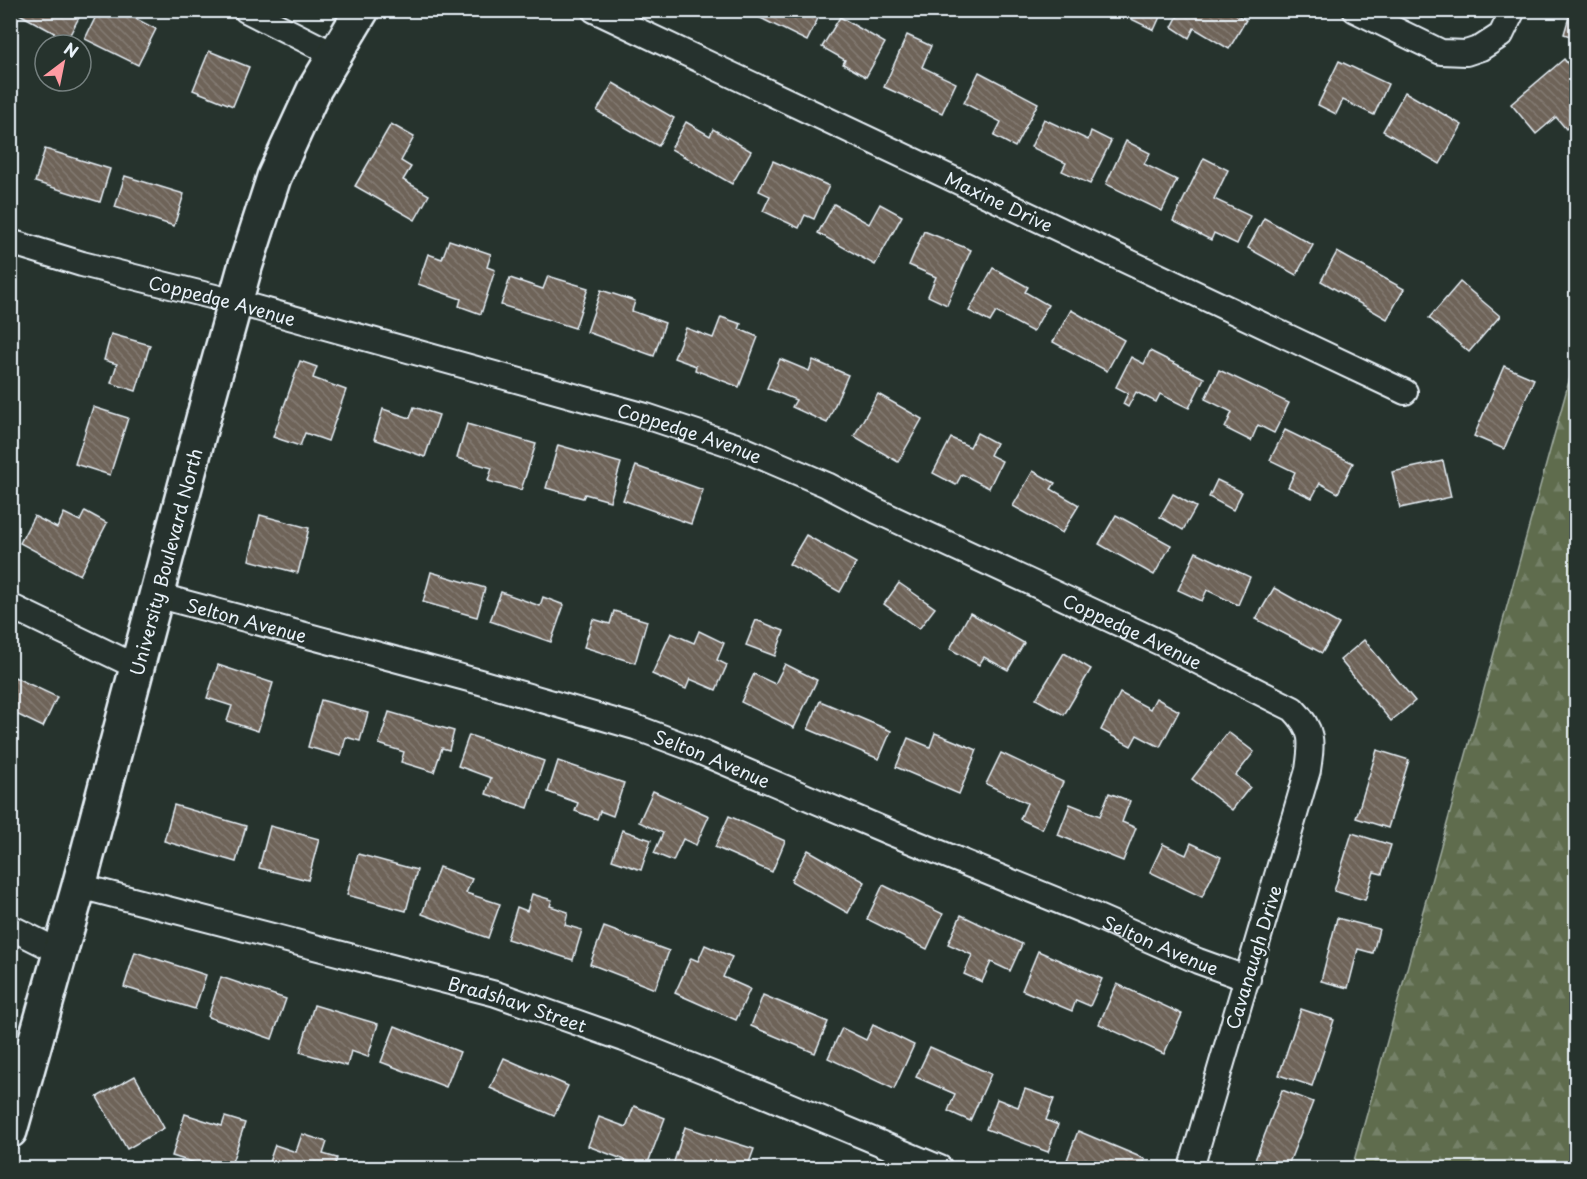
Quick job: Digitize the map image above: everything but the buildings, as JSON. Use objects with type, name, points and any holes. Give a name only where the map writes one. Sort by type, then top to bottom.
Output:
[{"type":"street","points":[[246,10],[335,55]]},
{"type":"street","name":"University Boulevard North","points":[[10,1131],[79,886],[235,302],[274,177],[314,90],[362,10]]},
{"type":"street","name":"Maxine Drive","points":[[594,10],[1405,392]]},
{"type":"street","points":[[1355,10],[1441,52],[1466,52],[1481,48],[1501,35],[1513,10]]},
{"type":"street","name":"Coppedge Avenue","points":[[10,242],[82,264],[235,302],[646,416],[736,446],[827,485],[1161,643],[1293,709],[1302,718],[1312,744]]},
{"type":"street","name":"Selton Avenue","points":[[156,595],[480,682],[635,727],[702,752],[1198,961],[1248,979]]},
{"type":"street","points":[[10,606],[137,667]]},
{"type":"street","name":"Cavanaugh Drive","points":[[1191,1168],[1302,795],[1312,744]]},
{"type":"street","name":"Bradshaw Street","points":[[79,886],[496,994],[634,1043],[940,1168]]},
{"type":"street","points":[[10,927],[60,952]]},
{"type":"green space","points":[[1576,356],[1576,1168],[1352,1168]]}]
